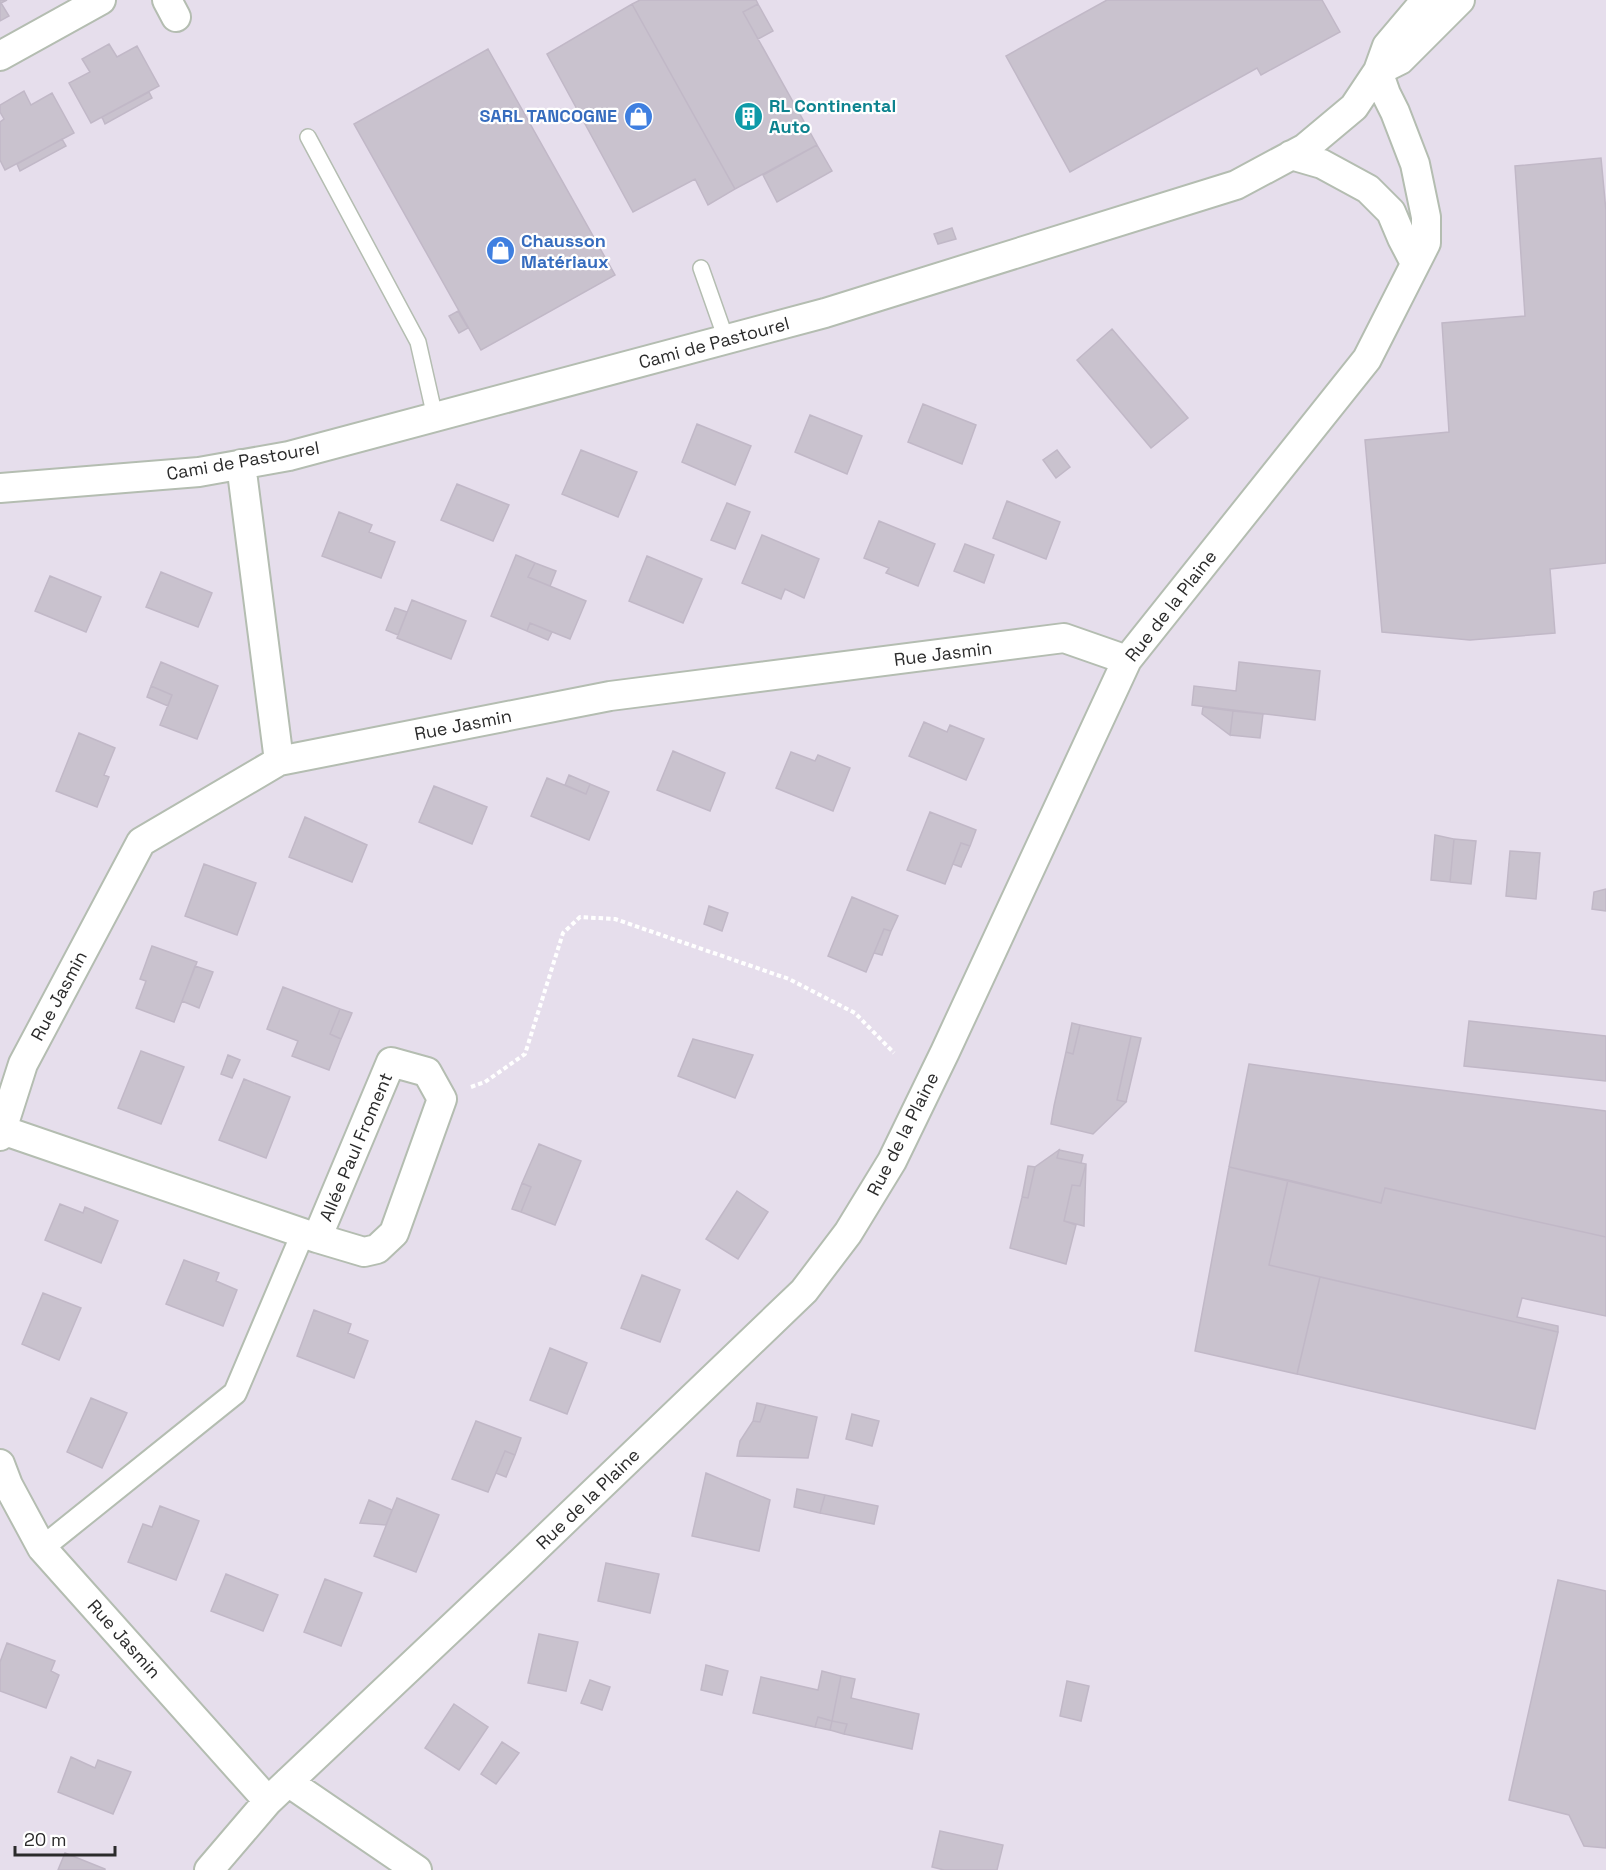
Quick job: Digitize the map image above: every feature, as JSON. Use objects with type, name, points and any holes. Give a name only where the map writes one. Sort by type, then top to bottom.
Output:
[{"type":"street","points":[[0,56],[101,0]]},
{"type":"street","name":"Cami de Pastourel","points":[[0,488],[199,472],[289,456],[825,313],[1236,185],[1305,148],[1354,107],[1378,71],[1387,46],[1426,0]]},
{"type":"street","name":"Cami de Pastourel","points":[[1378,71],[1400,60],[1460,0]]},
{"type":"street","name":"Rue de la Plaine","points":[[209,1870],[278,1791],[518,1566],[804,1291],[848,1233],[892,1161],[916,1112],[1127,660],[1367,359],[1426,243],[1426,217],[1415,164],[1378,71]]},
{"type":"street","points":[[1291,155],[1322,164],[1368,189],[1391,212],[1415,262]]},
{"type":"street","points":[[241,465],[279,761]]},
{"type":"street","name":"Rue Jasmin","points":[[1,1133],[23,1064],[141,842],[279,761],[610,696],[1064,638],[1127,660]]},
{"type":"street","name":"Allée Paul Froment","points":[[1,1133],[310,1236],[364,1251],[376,1249],[394,1233],[442,1099],[427,1072],[391,1062],[310,1236]]},
{"type":"street","points":[[42,1548],[235,1393],[310,1236]]},
{"type":"street","name":"Rue Jasmin","points":[[3,1480],[42,1548],[278,1791],[417,1870]]},
{"type":"lane","points":[[308,137],[418,342],[435,417]]},
{"type":"lane","points":[[701,268],[726,339]]},
{"type":"path","points":[[442,1099],[485,1082],[525,1054],[563,933],[580,916],[615,918],[789,979],[855,1013],[894,1053]]},
{"type":"building","points":[[0,0],[7,0],[1,3],[9,16],[0,21]]},
{"type":"building","name":"RL Continental Auto","points":[[640,0],[756,0],[758,4],[743,12],[817,145],[735,189],[632,4]]},
{"type":"building","points":[[1107,0],[1322,0],[1340,32],[1261,75],[1257,68],[1070,172],[1006,56]]},
{"type":"building","name":"SARL TANCOGNE","points":[[632,4],[735,189],[708,205],[695,179],[633,212],[547,54]]},
{"type":"building","points":[[758,4],[773,31],[758,39],[743,12]]},
{"type":"building","points":[[109,44],[117,57],[137,46],[159,86],[91,123],[69,83],[90,72],[82,59]]},
{"type":"building","points":[[488,49],[615,275],[481,350],[354,124]]},
{"type":"building","points":[[24,91],[31,105],[52,93],[74,133],[5,170],[0,160],[0,122],[4,119],[0,112],[0,105]]},
{"type":"building","points":[[149,92],[152,98],[105,124],[102,117]]},
{"type":"building","points":[[62,139],[66,146],[20,171],[17,164]]},
{"type":"building","points":[[817,145],[832,171],[777,202],[763,175]]},
{"type":"building","points":[[1601,158],[1606,211],[1606,563],[1550,569],[1555,633],[1470,640],[1382,632],[1365,440],[1449,432],[1442,323],[1525,316],[1515,166]]},
{"type":"building","points":[[952,228],[956,239],[938,244],[934,234]]},
{"type":"building","points":[[458,311],[468,328],[459,333],[449,316]]},
{"type":"building","points":[[1112,329],[1188,418],[1151,448],[1077,360]]},
{"type":"building","points":[[923,404],[976,425],[962,464],[908,442]]},
{"type":"building","points":[[810,415],[862,436],[847,474],[795,452]]},
{"type":"building","points":[[697,424],[751,446],[735,485],[682,462]]},
{"type":"building","points":[[581,450],[637,472],[618,517],[562,494]]},
{"type":"building","points":[[1057,450],[1070,467],[1056,478],[1043,460]]},
{"type":"building","points":[[457,484],[509,505],[493,541],[441,520]]},
{"type":"building","points":[[1007,501],[1060,522],[1046,559],[993,538]]},
{"type":"building","points":[[727,503],[750,512],[735,549],[711,540]]},
{"type":"building","points":[[339,512],[372,525],[369,532],[395,542],[381,578],[322,556]]},
{"type":"building","points":[[879,521],[935,544],[918,586],[886,573],[889,568],[864,558]]},
{"type":"building","points":[[762,535],[819,559],[804,598],[785,589],[781,599],[742,583]]},
{"type":"building","points":[[965,544],[994,555],[984,583],[954,571]]},
{"type":"building","points":[[516,555],[535,563],[528,577],[586,601],[570,639],[530,623],[527,631],[491,616]]},
{"type":"building","points":[[647,556],[702,579],[683,623],[629,601]]},
{"type":"building","points":[[535,563],[556,571],[550,586],[528,577]]},
{"type":"building","points":[[161,572],[212,593],[198,627],[146,607]]},
{"type":"building","points":[[50,576],[101,597],[86,632],[35,611]]},
{"type":"building","points":[[412,600],[466,621],[451,659],[397,638]]},
{"type":"building","points":[[395,608],[407,612],[398,635],[386,630]]},
{"type":"building","points":[[530,623],[552,632],[548,640],[527,631]]},
{"type":"building","points":[[161,662],[218,686],[197,739],[160,725],[172,695],[151,686]]},
{"type":"building","points":[[1239,662],[1320,671],[1315,720],[1192,705],[1194,686],[1236,691]]},
{"type":"building","points":[[151,686],[172,695],[168,706],[147,697]]},
{"type":"building","points":[[1203,707],[1233,711],[1230,735],[1202,714]]},
{"type":"building","points":[[1233,711],[1263,714],[1260,738],[1230,735]]},
{"type":"building","points":[[924,722],[947,732],[950,725],[984,739],[966,780],[909,756]]},
{"type":"building","points":[[79,733],[115,748],[104,775],[109,777],[97,807],[56,791]]},
{"type":"building","points":[[673,751],[725,773],[710,811],[657,790]]},
{"type":"building","points":[[791,752],[815,761],[818,755],[850,768],[833,811],[776,788]]},
{"type":"building","points":[[569,775],[590,784],[586,794],[565,785]]},
{"type":"building","points":[[547,778],[586,794],[590,784],[609,792],[589,840],[531,816]]},
{"type":"building","points":[[434,786],[487,807],[472,844],[419,822]]},
{"type":"building","points":[[930,812],[976,830],[970,846],[961,843],[945,884],[907,870]]},
{"type":"building","points":[[305,817],[367,845],[352,882],[289,857]]},
{"type":"building","points":[[1435,835],[1454,839],[1450,882],[1431,880]]},
{"type":"building","points":[[1454,839],[1476,841],[1471,884],[1450,882]]},
{"type":"building","points":[[961,843],[970,846],[961,867],[953,864]]},
{"type":"building","points":[[1510,851],[1540,853],[1536,899],[1506,896]]},
{"type":"building","points":[[204,864],[256,883],[237,935],[185,916]]},
{"type":"building","points":[[1606,889],[1606,911],[1592,909],[1594,892]]},
{"type":"building","points":[[852,897],[898,916],[891,931],[884,929],[866,972],[828,956]]},
{"type":"building","points":[[709,906],[728,913],[722,931],[704,924]]},
{"type":"building","points":[[884,929],[891,931],[882,955],[874,953]]},
{"type":"building","points":[[152,946],[197,962],[174,1022],[136,1008],[146,981],[140,979]]},
{"type":"building","points":[[195,966],[213,972],[199,1008],[182,1001]]},
{"type":"building","points":[[283,987],[340,1009],[330,1034],[341,1039],[329,1070],[292,1056],[298,1041],[267,1029]]},
{"type":"building","points":[[340,1009],[352,1013],[341,1039],[330,1034]]},
{"type":"building","points":[[1469,1021],[1606,1036],[1606,1081],[1464,1066]]},
{"type":"building","points":[[1072,1023],[1080,1025],[1073,1054],[1066,1052]]},
{"type":"building","points":[[1080,1025],[1131,1036],[1117,1100],[1126,1102],[1093,1134],[1051,1124],[1066,1052],[1073,1054]]},
{"type":"building","points":[[1131,1036],[1141,1038],[1126,1102],[1117,1100]]},
{"type":"building","points":[[693,1039],[753,1055],[735,1098],[678,1076]]},
{"type":"building","points":[[141,1051],[184,1067],[161,1124],[118,1108]]},
{"type":"building","points":[[228,1055],[240,1060],[232,1078],[221,1074]]},
{"type":"building","points":[[1249,1064],[1606,1111],[1606,1237],[1385,1188],[1381,1203],[1229,1167]]},
{"type":"building","points":[[244,1079],[290,1097],[266,1158],[219,1140]]},
{"type":"building","points":[[539,1144],[581,1161],[555,1225],[521,1212],[531,1187],[522,1183]]},
{"type":"building","points":[[1059,1150],[1057,1158],[1086,1164],[1080,1186],[1072,1185],[1064,1221],[1076,1225],[1066,1264],[1010,1248],[1022,1197],[1028,1198],[1035,1167]]},
{"type":"building","points":[[1059,1150],[1083,1155],[1081,1163],[1057,1158]]},
{"type":"building","points":[[1086,1164],[1084,1226],[1064,1221],[1072,1185],[1080,1186]]},
{"type":"building","points":[[1028,1166],[1035,1167],[1028,1198],[1022,1197]]},
{"type":"building","points":[[1229,1167],[1288,1180],[1269,1265],[1320,1277],[1297,1374],[1195,1351]]},
{"type":"building","points":[[1288,1180],[1381,1203],[1385,1188],[1606,1237],[1606,1316],[1522,1298],[1517,1317],[1558,1326],[1558,1332],[1269,1265]]},
{"type":"building","points":[[522,1183],[531,1187],[521,1212],[512,1209]]},
{"type":"building","points":[[737,1191],[768,1212],[738,1259],[706,1239]]},
{"type":"building","points":[[60,1204],[83,1213],[85,1207],[118,1221],[101,1263],[45,1240]]},
{"type":"building","points":[[184,1260],[219,1273],[216,1281],[237,1290],[223,1326],[166,1304]]},
{"type":"building","points":[[642,1275],[680,1290],[660,1342],[621,1328]]},
{"type":"building","points":[[1320,1277],[1558,1332],[1535,1429],[1297,1374]]},
{"type":"building","points":[[43,1293],[81,1308],[59,1360],[22,1344]]},
{"type":"building","points":[[314,1310],[351,1324],[348,1333],[368,1341],[354,1378],[297,1356]]},
{"type":"building","points":[[550,1348],[587,1363],[567,1414],[530,1400]]},
{"type":"building","points":[[91,1398],[127,1413],[102,1468],[67,1452]]},
{"type":"building","points":[[757,1403],[766,1405],[760,1422],[753,1421]]},
{"type":"building","points":[[766,1405],[817,1417],[808,1458],[737,1456],[740,1441],[753,1421],[760,1422]]},
{"type":"building","points":[[852,1414],[879,1421],[872,1446],[846,1439]]},
{"type":"building","points":[[476,1421],[521,1438],[515,1455],[505,1451],[488,1492],[452,1479]]},
{"type":"building","points":[[505,1451],[515,1455],[506,1477],[496,1473]]},
{"type":"building","points":[[706,1473],[770,1500],[759,1551],[692,1536]]},
{"type":"building","points":[[797,1489],[825,1495],[820,1513],[794,1507]]},
{"type":"building","points":[[825,1495],[878,1506],[874,1524],[820,1513]]},
{"type":"building","points":[[397,1498],[439,1515],[416,1572],[374,1556]]},
{"type":"building","points":[[369,1500],[392,1510],[386,1525],[360,1523]]},
{"type":"building","points":[[160,1506],[199,1521],[176,1580],[128,1562],[143,1524],[152,1527]]},
{"type":"building","points":[[606,1563],[659,1574],[650,1613],[598,1601]]},
{"type":"building","points":[[226,1574],[278,1595],[263,1631],[211,1611]]},
{"type":"building","points":[[325,1579],[362,1593],[341,1646],[304,1632]]},
{"type":"building","points":[[1558,1580],[1606,1591],[1606,1848],[1584,1846],[1569,1815],[1509,1800]]},
{"type":"building","points":[[539,1634],[578,1642],[566,1691],[528,1683]]},
{"type":"building","points":[[7,1643],[55,1661],[51,1671],[59,1675],[46,1708],[0,1691],[0,1662]]},
{"type":"building","points":[[706,1665],[728,1671],[722,1695],[701,1690]]},
{"type":"building","points":[[822,1671],[841,1676],[832,1721],[818,1717],[815,1727],[753,1713],[761,1677],[818,1690]]},
{"type":"building","points":[[841,1676],[855,1679],[851,1698],[919,1714],[912,1749],[844,1734],[847,1724],[832,1721]]},
{"type":"building","points":[[590,1680],[610,1687],[602,1710],[581,1703]]},
{"type":"building","points":[[1067,1681],[1089,1686],[1081,1721],[1060,1716]]},
{"type":"building","points":[[454,1704],[488,1727],[459,1770],[425,1748]]},
{"type":"building","points":[[818,1717],[832,1721],[830,1730],[815,1727]]},
{"type":"building","points":[[832,1721],[847,1724],[844,1734],[830,1730]]},
{"type":"building","points":[[502,1742],[519,1753],[496,1784],[481,1774]]},
{"type":"building","points":[[71,1757],[95,1768],[98,1760],[131,1772],[113,1814],[58,1792]]},
{"type":"building","points":[[940,1831],[1003,1845],[997,1870],[944,1870],[932,1867]]},
{"type":"building","points":[[65,1853],[105,1869],[105,1870],[58,1870]]},
{"type":"place","name":"SARL TANCOGNE","points":[[638,116]]},
{"type":"place","name":"RL Continental Auto","points":[[748,116]]},
{"type":"place","name":"Chausson Matériaux","points":[[500,251]]}]
